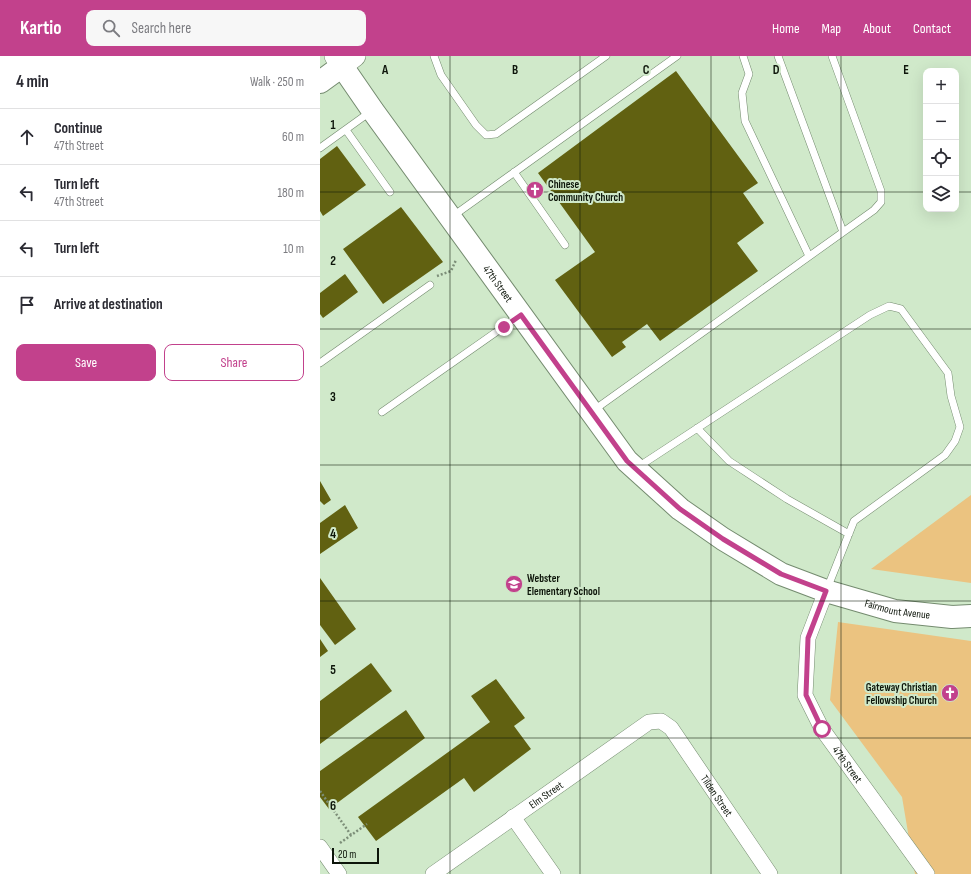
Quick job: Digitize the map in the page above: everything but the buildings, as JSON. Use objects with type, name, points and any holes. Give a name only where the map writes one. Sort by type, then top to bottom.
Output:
[{"type":"main road","points":[[320,82],[344,59]]},
{"type":"main road","name":"47th Street","points":[[344,59],[372,111],[627,461],[680,509],[723,539],[781,574],[826,591]]},
{"type":"main road","name":"Fairmount Avenue","points":[[826,591],[895,611],[952,617],[971,616]]},
{"type":"street","name":"47th Street","points":[[826,591],[808,638],[806,695],[822,729],[927,874]]},
{"type":"street","name":"Elm Street","points":[[433,874],[649,722],[661,721]]},
{"type":"street","name":"Tilden Street","points":[[661,721],[671,728],[770,874]]},
{"type":"street","points":[[513,817],[553,874]]},
{"type":"street","points":[[320,847],[339,874]]},
{"type":"lane","points":[[434,56],[441,75],[476,125],[486,135],[496,134],[606,56]]},
{"type":"lane","points":[[450,218],[677,56]]},
{"type":"lane","points":[[743,56],[749,74],[742,93],[745,122],[809,256]]},
{"type":"lane","points":[[778,56],[843,232]]},
{"type":"lane","points":[[591,412],[874,210],[881,202],[881,191],[832,56]]},
{"type":"lane","points":[[320,148],[372,111]]},
{"type":"lane","points":[[346,130],[390,192]]},
{"type":"lane","points":[[514,172],[564,245]]},
{"type":"lane","points":[[320,362],[430,285]]},
{"type":"lane","points":[[636,469],[870,315],[889,306],[901,309],[948,373],[951,396],[960,427],[955,441],[945,455],[854,521],[826,591]]},
{"type":"lane","points":[[382,412],[521,315]]},
{"type":"lane","points":[[697,428],[729,461],[787,499],[849,534]]},
{"type":"path","points":[[430,285],[434,276],[451,271],[456,260]]},
{"type":"path","points":[[320,791],[352,835]]},
{"type":"path","points":[[340,843],[367,824]]},
{"type":"shaded area","points":[[971,495],[971,583],[871,569]]},
{"type":"shaded area","points":[[838,622],[971,641],[971,874],[915,874],[902,797],[830,700]]},
{"type":"place","name":"Chinese Community Church","points":[[535,190]]},
{"type":"place","name":"Webster Elementary School","points":[[514,584]]},
{"type":"place","name":"Gateway Christian Fellowship Church","points":[[950,693]]},
{"type":"route","points":[[504,327],[521,315],[627,461],[680,509],[723,539],[781,574],[826,591],[808,638],[806,695],[822,729]]}]
